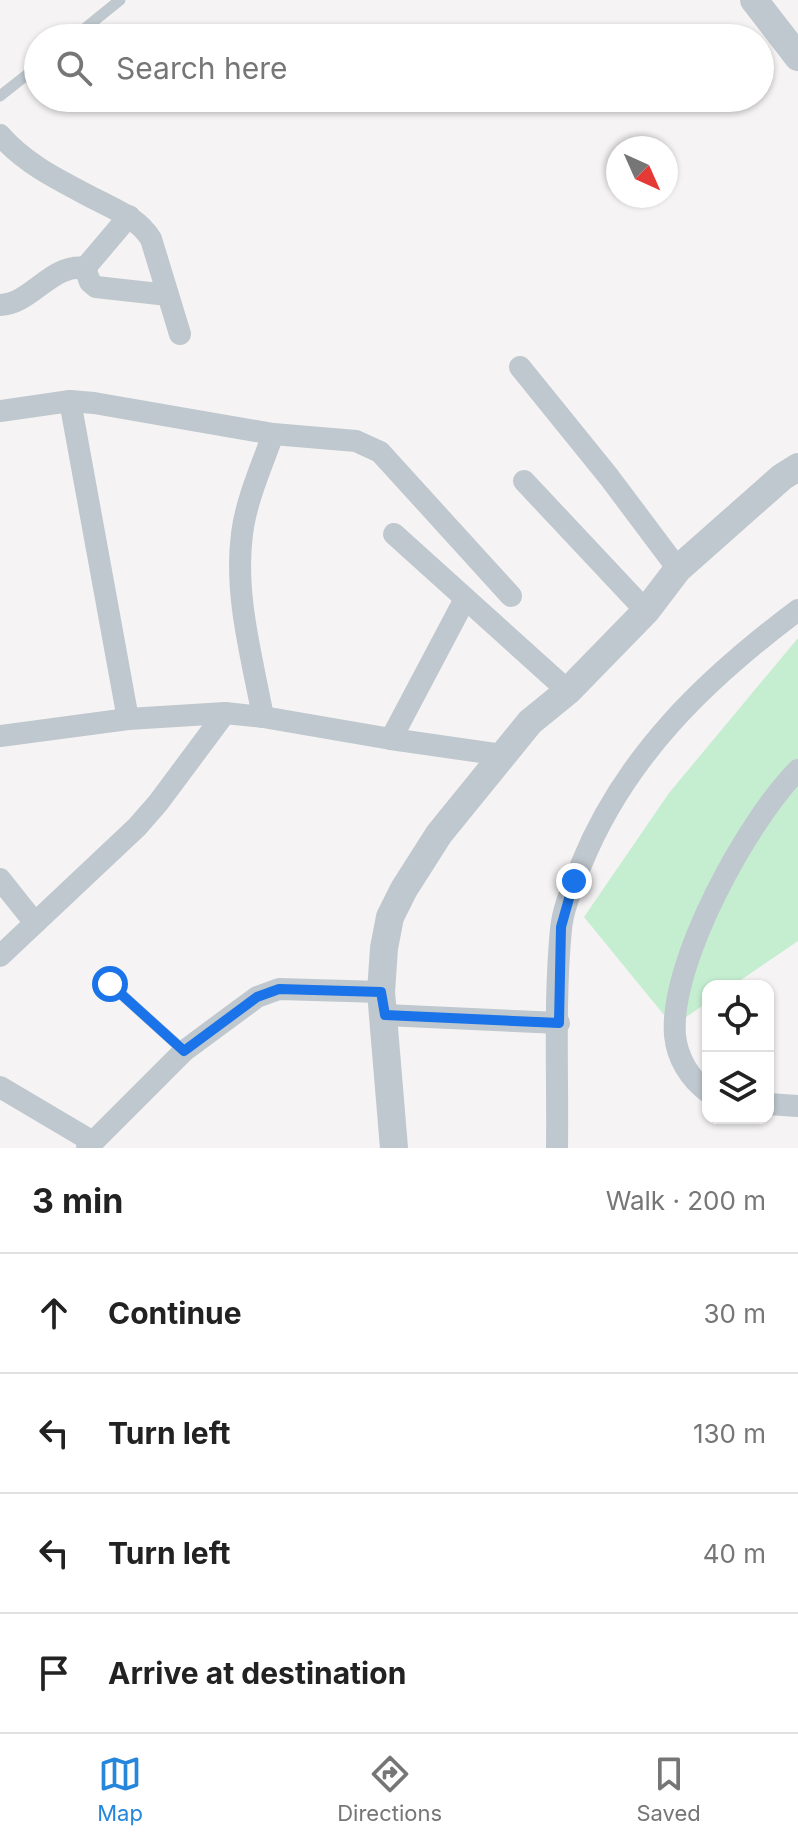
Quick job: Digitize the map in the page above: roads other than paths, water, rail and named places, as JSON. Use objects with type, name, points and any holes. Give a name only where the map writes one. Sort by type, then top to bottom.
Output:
[{"type":"street","points":[[754,0],[773,24]]},
{"type":"street","points":[[774,26],[798,57]]},
{"type":"street","points":[[0,135],[35,167],[129,216],[146,230],[180,334]]},
{"type":"street","points":[[85,268],[129,216]]},
{"type":"street","points":[[0,305],[13,305],[49,279],[76,267],[85,268]]},
{"type":"street","points":[[85,268],[90,282],[96,287],[168,295]]},
{"type":"street","points":[[520,367],[678,569]]},
{"type":"street","points":[[70,401],[128,719]]},
{"type":"street","points":[[0,411],[70,401],[118,405],[273,434],[356,441],[380,452],[511,596]]},
{"type":"street","points":[[263,717],[240,592],[240,561],[242,531],[273,434]]},
{"type":"street","points":[[394,1148],[383,1004],[384,948],[390,917],[404,889],[439,834],[530,722],[568,691],[646,611],[678,569],[782,477],[798,467]]},
{"type":"street","points":[[524,481],[646,611]]},
{"type":"street","points":[[394,534],[568,691]]},
{"type":"street","points":[[391,739],[465,599]]},
{"type":"street","points":[[557,1148],[561,927],[574,881],[591,840],[650,747],[685,705],[728,664],[798,610]]},
{"type":"street","points":[[0,956],[151,811],[225,713]]},
{"type":"street","points":[[0,736],[128,719],[225,713],[502,755]]},
{"type":"street","points":[[702,1088],[695,1083],[683,1062],[675,1035],[679,995],[718,885],[755,825],[798,770]]},
{"type":"street","points":[[0,879],[35,923]]},
{"type":"street","points":[[0,1087],[90,1145],[184,1051],[257,997],[279,989],[559,1023]]},
{"type":"street","points":[[774,1104],[798,1106]]},
{"type":"lane","points":[[90,24],[120,0]]},
{"type":"lane","points":[[0,96],[24,77]]},
{"type":"lane","points":[[110,984],[184,1051]]}]
